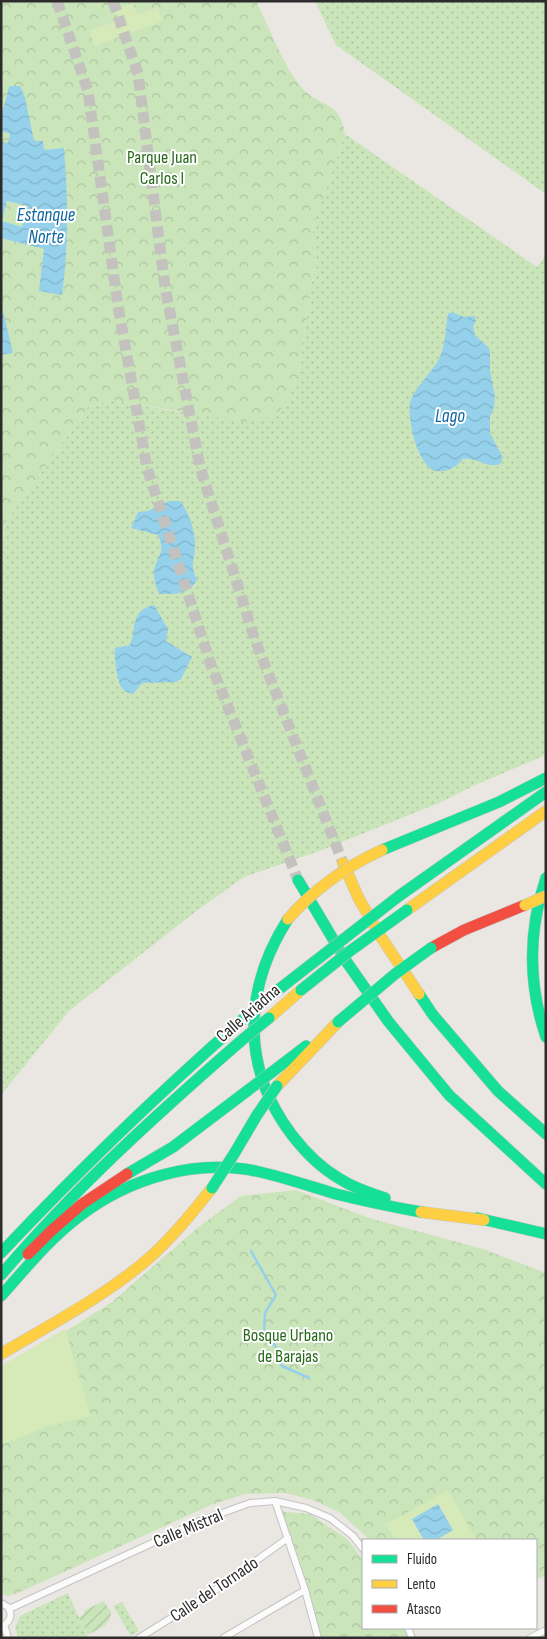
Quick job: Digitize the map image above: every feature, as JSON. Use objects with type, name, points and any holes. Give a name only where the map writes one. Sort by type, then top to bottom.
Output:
[{"type":"highway","points":[[546,778],[499,802],[382,850],[336,874],[310,895],[288,919],[277,935],[266,960],[257,990],[254,1020],[255,1052],[264,1087],[275,1111],[299,1145],[319,1164],[344,1182],[377,1196],[546,1234]]},
{"type":"highway","name":"Calle Ariadna","points":[[1,1253],[60,1190],[169,1085],[269,997],[399,896],[546,792]]},
{"type":"highway","name":"Calle Ariadna","points":[[1,1275],[38,1231],[90,1178],[146,1124],[242,1040],[350,951],[546,811]]},
{"type":"highway","points":[[343,863],[359,899],[381,937],[433,1015],[498,1091],[546,1134]]},
{"type":"highway","points":[[546,878],[536,909],[531,965],[536,998],[546,1037]]},
{"type":"highway","points":[[298,880],[346,961],[388,1021],[449,1094],[510,1153],[546,1184]]},
{"type":"highway","points":[[1,1281],[51,1231],[82,1204],[173,1147],[338,1022],[395,974],[432,948],[464,930],[546,896]]},
{"type":"highway","points":[[1,1354],[100,1295],[148,1259],[182,1226],[212,1188],[277,1086],[304,1055],[338,1022]]},
{"type":"highway","points":[[1,1296],[37,1256],[81,1215],[136,1184],[156,1176],[180,1171],[216,1167],[254,1170],[361,1200],[416,1211],[484,1220]]},
{"type":"street","points":[[275,1501],[306,1590],[318,1638]]},
{"type":"street","name":"Calle Mistral","points":[[10,1609],[200,1521],[250,1503],[275,1501],[306,1508],[330,1518],[353,1536],[362,1548]]},
{"type":"street","name":"Calle del Tornado","points":[[139,1638],[208,1596],[288,1538]]},
{"type":"street","points":[[223,1638],[306,1590]]},
{"type":"street","points":[[1,1603],[10,1609],[10,1618],[3,1625],[8,1638]]},
{"type":"street","points":[[530,1638],[546,1630]]},
{"type":"green space","name":"Parque Juan Carlos I","points":[[1,1],[256,1],[295,79],[309,94],[339,115],[345,134],[312,229],[316,256],[299,369],[292,392],[282,408],[267,418],[244,422],[111,400],[88,407],[5,523],[1,554]]},
{"type":"green space","points":[[315,1],[546,1],[546,194],[336,45]]},
{"type":"green space","points":[[133,3],[137,14],[158,7],[163,21],[95,46],[89,31],[118,20],[115,9]]},
{"type":"green space","points":[[345,134],[537,267],[546,255],[546,755],[475,785],[439,803],[322,850],[244,877],[195,912],[69,1011],[1,1095],[1,554],[5,523],[88,407],[111,400],[179,412],[287,400],[299,369],[316,256],[312,229]]},
{"type":"green space","name":"Bosque Urbano de Barajas","points":[[296,1190],[369,1218],[483,1249],[546,1273],[546,1575],[537,1580],[537,1539],[369,1539],[339,1512],[313,1500],[285,1493],[245,1494],[211,1505],[18,1593],[8,1596],[1,1594],[1,1372],[112,1302],[201,1225],[241,1196]]},
{"type":"green space","points":[[65,1329],[91,1416],[46,1427],[1,1445],[1,1366]]},
{"type":"green space","points":[[448,1490],[476,1539],[395,1539],[385,1525]]},
{"type":"green space","points":[[278,1511],[310,1514],[348,1540],[362,1559],[362,1629],[405,1629],[409,1638],[318,1638]]},
{"type":"green space","points":[[68,1593],[88,1638],[18,1638],[15,1628],[20,1616]]},
{"type":"green space","points":[[103,1601],[111,1611],[109,1620],[100,1629],[87,1635],[79,1617],[84,1614],[84,1611]]},
{"type":"green space","points":[[122,1602],[139,1631],[131,1636],[113,1606]]},
{"type":"water","name":"Estanque Norte","points":[[20,86],[25,97],[34,141],[43,141],[44,150],[64,148],[67,221],[62,295],[39,291],[44,249],[1,238],[1,142],[8,143],[10,134],[1,131],[1,117],[9,87]],"holes":[[[7,201],[28,206],[22,227],[2,221]]]},
{"type":"water","points":[[1,303],[13,353],[1,355]]},
{"type":"water","name":"Lago","points":[[452,312],[464,317],[475,316],[476,321],[473,326],[475,335],[489,348],[490,371],[495,396],[494,407],[490,417],[490,433],[503,458],[500,464],[496,465],[463,459],[451,469],[436,471],[430,468],[424,461],[415,442],[410,420],[410,403],[414,393],[439,359],[444,343],[448,314]]},
{"type":"water","points":[[169,501],[180,501],[191,521],[195,545],[193,566],[197,580],[190,589],[181,593],[159,594],[154,573],[161,550],[158,535],[131,528],[138,512],[148,511]]},
{"type":"water","points":[[154,605],[168,629],[166,641],[192,657],[181,679],[176,682],[142,683],[133,694],[129,693],[120,685],[116,669],[115,648],[130,645],[138,615],[146,607]]},
{"type":"water","points":[[438,1504],[453,1530],[438,1539],[423,1539],[412,1519]]},
{"type":"waterway","points":[[251,1251],[276,1295],[265,1313],[264,1334],[275,1345],[282,1366],[309,1378]]},
{"type":"tunnel","points":[[57,1],[88,91],[118,306],[147,468],[211,665],[298,880]]},
{"type":"tunnel","points":[[113,1],[138,74],[165,287],[200,467],[255,640],[343,863]]},
{"type":"traffic: fast","points":[[382,850],[499,802],[546,778]]},
{"type":"traffic: fast","points":[[399,896],[546,792]]},
{"type":"traffic: fast","points":[[546,878],[536,918],[532,958],[536,997],[546,1037]]},
{"type":"traffic: fast","points":[[298,880],[346,961],[388,1021],[449,1095],[546,1184]]},
{"type":"traffic: fast","points":[[296,976],[399,896]]},
{"type":"traffic: fast","points":[[301,990],[350,951],[407,910]]},
{"type":"traffic: fast","points":[[288,919],[273,946],[262,973],[256,1000],[254,1028],[256,1056],[264,1083],[275,1109],[292,1135],[314,1159],[326,1170],[345,1182],[385,1198]]},
{"type":"traffic: fast","points":[[338,1022],[395,974],[431,948]]},
{"type":"traffic: fast","points":[[269,997],[296,976]]},
{"type":"traffic: fast","points":[[419,994],[433,1015],[498,1091],[546,1134]]},
{"type":"traffic: fast","points":[[242,1020],[269,997]]},
{"type":"traffic: fast","points":[[242,1040],[269,1018]]},
{"type":"traffic: fast","points":[[1,1253],[59,1192],[180,1076],[242,1020]]},
{"type":"traffic: fast","points":[[1,1275],[57,1212],[87,1182],[242,1040]]},
{"type":"traffic: fast","points":[[272,1072],[306,1046]]},
{"type":"traffic: fast","points":[[247,1091],[272,1072]]},
{"type":"traffic: fast","points":[[257,1115],[277,1086]]},
{"type":"traffic: fast","points":[[127,1174],[173,1147],[247,1091]]},
{"type":"traffic: fast","points":[[234,1154],[257,1115]]},
{"type":"traffic: fast","points":[[212,1188],[234,1154]]},
{"type":"traffic: fast","points":[[1,1296],[59,1233],[100,1202],[142,1182],[187,1170],[233,1168],[256,1171],[336,1194],[421,1212]]},
{"type":"traffic: fast","points":[[477,1218],[546,1234]]},
{"type":"traffic: slow","points":[[407,910],[546,811]]},
{"type":"traffic: slow","points":[[288,919],[331,879],[382,850]]},
{"type":"traffic: slow","points":[[343,863],[359,899],[381,937],[419,994]]},
{"type":"traffic: slow","points":[[525,905],[546,896]]},
{"type":"traffic: slow","points":[[269,1018],[301,990]]},
{"type":"traffic: slow","points":[[277,1086],[338,1022]]},
{"type":"traffic: slow","points":[[1,1354],[77,1310],[131,1273],[165,1243],[212,1188]]},
{"type":"traffic: slow","points":[[421,1212],[484,1220]]},
{"type":"traffic: jam","points":[[431,948],[464,930],[525,905]]},
{"type":"traffic: jam","points":[[28,1254],[82,1204],[127,1174]]}]
